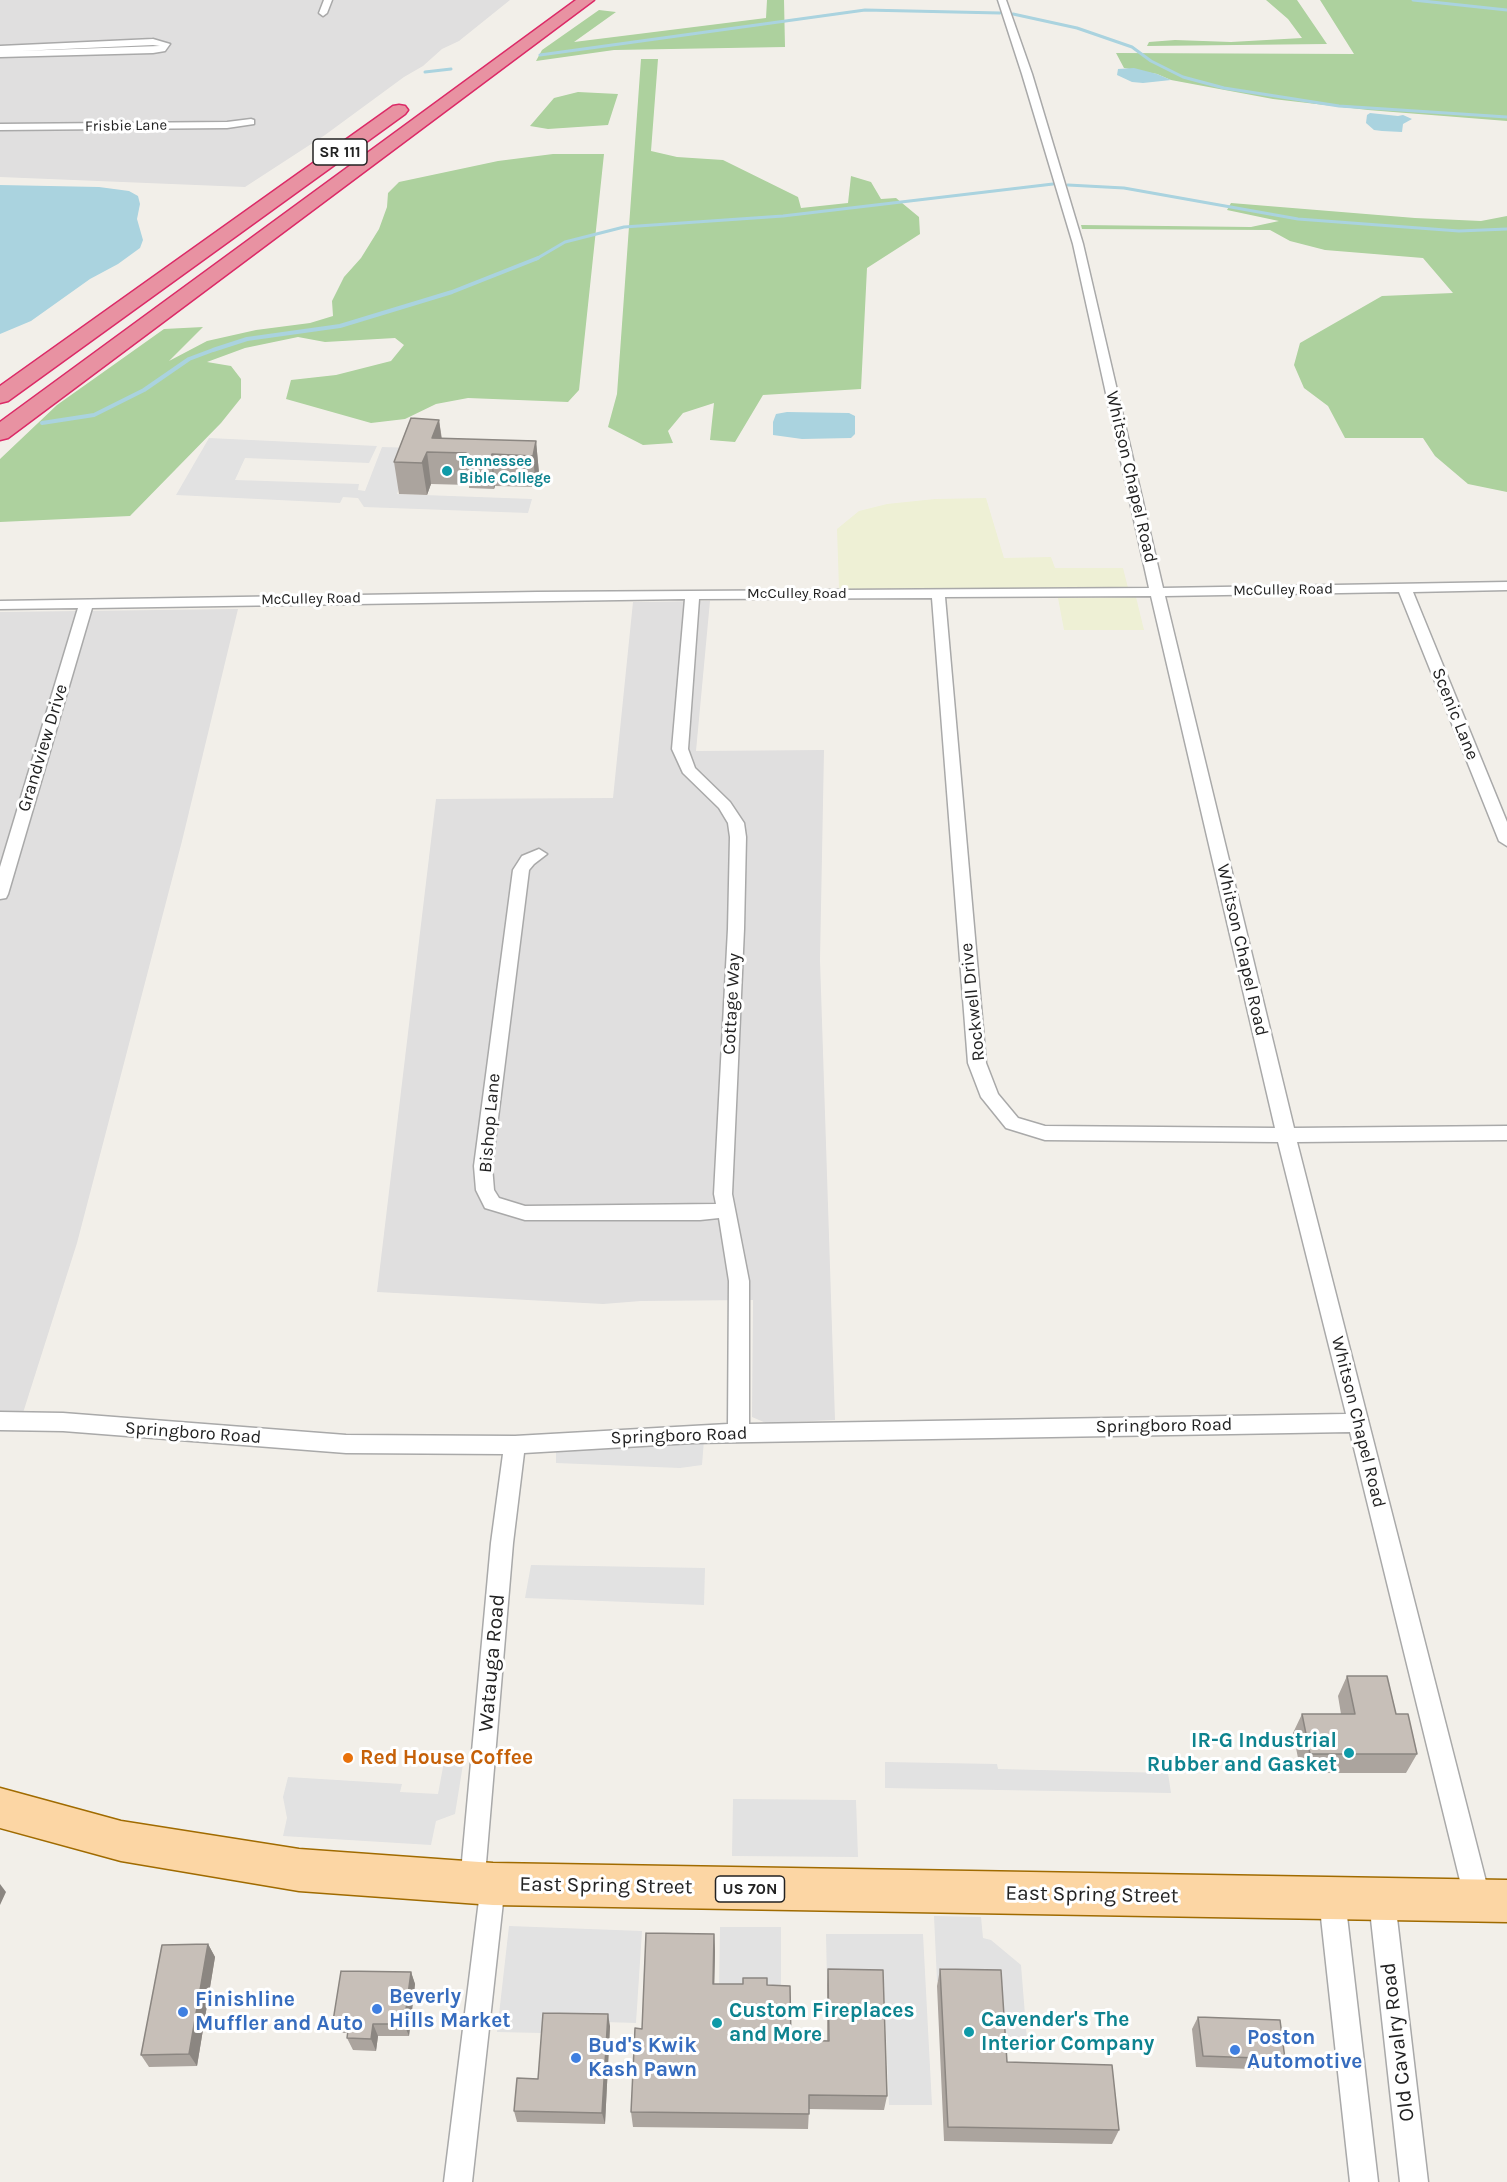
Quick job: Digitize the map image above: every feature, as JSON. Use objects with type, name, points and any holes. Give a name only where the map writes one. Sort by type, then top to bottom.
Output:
[{"type":"highway","name":"SR 111","points":[[0,433],[586,0]]},
{"type":"highway","name":"SR 111","points":[[0,396],[415,98]]},
{"type":"main road","name":"East Spring Street","points":[[0,1808],[121,1841],[299,1870],[482,1883],[1382,1901],[1493,1901]]},
{"type":"street","points":[[323,13],[328,0]]},
{"type":"street","name":"Whitson Chapel Road","points":[[1002,0],[1027,74],[1078,244],[1157,592],[1286,1135],[1358,1423],[1493,1901]]},
{"type":"street","points":[[0,49],[153,42],[166,44],[162,49],[153,50],[0,54]]},
{"type":"street","name":"Frisbie Lane","points":[[0,127],[227,125],[251,122]]},
{"type":"street","name":"McCulley Road","points":[[0,604],[692,595],[1157,592],[1507,586]]},
{"type":"street","name":"Scenic Lane","points":[[1404,587],[1507,841]]},
{"type":"street","name":"Rockwell Drive","points":[[938,593],[977,1063],[990,1097],[1012,1123],[1045,1133],[1286,1135],[1507,1133]]},
{"type":"street","name":"Cottage Way","points":[[692,595],[680,749],[688,770],[725,805],[736,823],[738,837],[736,929],[724,1173],[725,1210],[735,1250],[739,1281],[738,1433]]},
{"type":"street","name":"Grandview Drive","points":[[0,894],[86,603]]},
{"type":"street","name":"Bishop Lane","points":[[539,854],[528,861],[521,870],[483,1166],[485,1190],[492,1203],[525,1213],[700,1213],[725,1210]]},
{"type":"street","name":"Springboro Road","points":[[0,1421],[63,1422],[346,1444],[515,1445],[693,1434],[1358,1423]]},
{"type":"street","name":"Watauga Road","points":[[458,2182],[482,1883],[502,1543],[515,1445]]},
{"type":"street","points":[[1332,1899],[1364,2182]]},
{"type":"street","name":"Old Cavalry Road","points":[[1382,1901],[1414,2182]]},
{"type":"shaded area","points":[[0,0],[510,0],[459,41],[442,49],[423,66],[404,77],[325,135],[245,187],[0,177]]},
{"type":"shaded area","points":[[209,438],[377,446],[369,463],[245,458],[235,480],[359,484],[358,490],[365,491],[382,447],[414,448],[397,494],[532,499],[528,513],[364,507],[358,498],[343,497],[340,503],[176,495]]},
{"type":"shaded area","points":[[710,601],[696,751],[824,750],[820,960],[835,1420],[766,1423],[752,1417],[753,1300],[641,1301],[603,1304],[377,1292],[436,799],[613,798],[633,602]]},
{"type":"shaded area","points":[[238,609],[182,841],[77,1243],[22,1416],[0,1415],[0,612]]},
{"type":"shaded area","points":[[704,1440],[702,1465],[680,1468],[556,1463],[556,1448]]},
{"type":"shaded area","points":[[531,1565],[705,1568],[704,1605],[525,1598]]},
{"type":"shaded area","points":[[446,1751],[465,1752],[455,1814],[436,1821],[431,1845],[283,1836],[287,1818],[283,1797],[288,1777],[402,1784],[400,1792],[438,1794]]},
{"type":"shaded area","points":[[885,1762],[997,1764],[998,1769],[1168,1773],[1171,1793],[885,1788]]},
{"type":"shaded area","points":[[733,1799],[856,1800],[858,1857],[732,1856]]},
{"type":"shaded area","points":[[934,1916],[981,1917],[983,1938],[991,1940],[1021,1965],[1028,2052],[1006,2051],[1001,1982],[937,1981]]},
{"type":"shaded area","points":[[509,1926],[642,1931],[636,2023],[543,2020],[541,2033],[497,2032]]},
{"type":"shaded area","points":[[720,1927],[781,1927],[781,1990],[719,1989]]},
{"type":"shaded area","points":[[826,1934],[923,1934],[932,2105],[889,2105],[884,1983],[827,1982]]},
{"type":"green space","points":[[767,0],[784,0],[785,47],[614,50],[536,61],[542,50],[599,10],[616,12],[574,42],[766,18]]},
{"type":"green space","points":[[1266,0],[1297,0],[1327,44],[1147,46],[1149,42],[1175,40],[1231,42],[1302,38],[1288,19]]},
{"type":"green space","points":[[1320,0],[1507,0],[1507,121],[1368,110],[1273,99],[1171,80],[1157,74],[1124,68],[1116,53],[1354,54]]},
{"type":"green space","points":[[641,59],[658,59],[651,151],[677,157],[723,160],[798,197],[801,208],[848,203],[851,176],[871,182],[881,199],[896,198],[919,217],[920,234],[867,268],[861,389],[763,395],[735,442],[710,440],[714,403],[683,413],[668,431],[673,443],[643,445],[608,427],[617,394]]},
{"type":"green space","points":[[578,92],[618,94],[608,125],[548,129],[530,126],[554,98]]},
{"type":"green space","points":[[553,154],[604,154],[579,390],[568,402],[468,398],[436,404],[405,419],[371,423],[286,399],[291,380],[336,375],[391,361],[404,345],[395,338],[325,342],[298,337],[245,348],[207,362],[231,366],[241,379],[241,398],[221,423],[130,516],[0,522],[0,459],[57,405],[164,329],[203,327],[169,361],[207,341],[256,330],[310,323],[333,316],[332,301],[344,277],[361,258],[379,229],[387,207],[388,193],[399,182],[498,161]]},
{"type":"green space","points":[[1231,203],[1415,218],[1481,221],[1507,216],[1507,492],[1468,484],[1435,456],[1423,438],[1345,438],[1328,406],[1304,388],[1294,365],[1300,343],[1382,296],[1453,293],[1423,258],[1325,250],[1290,241],[1270,230],[1082,229],[1081,225],[1251,227],[1279,221],[1227,210]]},
{"type":"green space","points":[[986,498],[1004,558],[1051,557],[1055,568],[1123,568],[1128,588],[839,589],[837,529],[859,511],[887,504],[935,499]]},
{"type":"green space","points":[[1136,597],[1144,630],[1064,630],[1058,598]]},
{"type":"water","points":[[1134,68],[1171,80],[1132,82],[1117,75],[1118,69]]},
{"type":"water","points":[[1370,113],[1403,115],[1412,119],[1403,124],[1402,132],[1374,130],[1366,123],[1367,115]]},
{"type":"water","points":[[0,185],[99,187],[129,191],[138,196],[140,204],[137,219],[143,240],[140,248],[118,264],[90,279],[31,321],[0,334]]},
{"type":"water","points":[[787,412],[849,413],[855,416],[855,434],[851,438],[802,439],[773,435],[773,422],[776,414]]},
{"type":"building","points":[[411,418],[439,420],[432,438],[536,441],[533,456],[492,454],[491,457],[465,457],[466,453],[427,452],[422,463],[394,462]]},
{"type":"building","points":[[1347,1676],[1387,1676],[1396,1714],[1408,1714],[1417,1754],[1310,1754],[1302,1714],[1355,1714]]},
{"type":"building","name":"Custom Fireplaces and More","points":[[646,1933],[714,1934],[713,1984],[743,1984],[743,1978],[767,1978],[767,1985],[790,1986],[791,2040],[829,2041],[828,1969],[883,1970],[887,2096],[809,2095],[809,2114],[631,2112],[635,2028],[642,2029]]},
{"type":"building","name":"Finishline Muffler and Auto","points":[[208,1944],[189,2054],[141,2055],[162,1945]]},
{"type":"building","name":"Cavender's The Interior Company","points":[[940,1969],[1001,1970],[1007,2062],[1112,2065],[1119,2130],[948,2127]]},
{"type":"building","name":"Beverly Hills Market","points":[[341,1971],[411,1972],[404,2024],[373,2024],[371,2039],[347,2038],[349,2022],[333,2021]]},
{"type":"building","name":"Bud's Kwik Kash Pawn","points":[[543,2013],[608,2014],[602,2113],[514,2111],[517,2078],[538,2079]]},
{"type":"building","name":"Poston Automotive","points":[[1198,2017],[1280,2020],[1285,2059],[1203,2056]]},
{"type":"waterway","points":[[1413,0],[1507,10]]},
{"type":"waterway","points":[[540,55],[865,10],[1000,13]]},
{"type":"waterway","points":[[1013,14],[1077,28],[1132,47],[1151,61],[1183,77],[1224,88],[1339,106],[1507,117]]},
{"type":"waterway","points":[[425,72],[451,69]]},
{"type":"waterway","points":[[537,258],[565,242],[624,227],[783,216],[1053,184]]},
{"type":"waterway","points":[[1068,185],[1124,188],[1298,219],[1459,231],[1507,229]]},
{"type":"waterway","points":[[42,423],[94,415],[144,390],[189,359],[213,350],[247,339],[340,326],[452,292],[537,258]]},
{"type":"place","name":"Tennessee Bible College","points":[[447,471]]},
{"type":"place","name":"IR-G Industrial Rubber and Gasket","points":[[1349,1753]]},
{"type":"place","name":"Red House Coffee","points":[[348,1758]]},
{"type":"place","name":"Beverly Hills Market","points":[[377,2009]]},
{"type":"place","name":"Finishline Muffler and Auto","points":[[183,2012]]},
{"type":"place","name":"Custom Fireplaces and More","points":[[717,2023]]},
{"type":"place","name":"Cavender's The Interior Company","points":[[969,2032]]},
{"type":"place","name":"Poston Automotive","points":[[1235,2050]]},
{"type":"place","name":"Bud's Kwik Kash Pawn","points":[[576,2058]]}]
